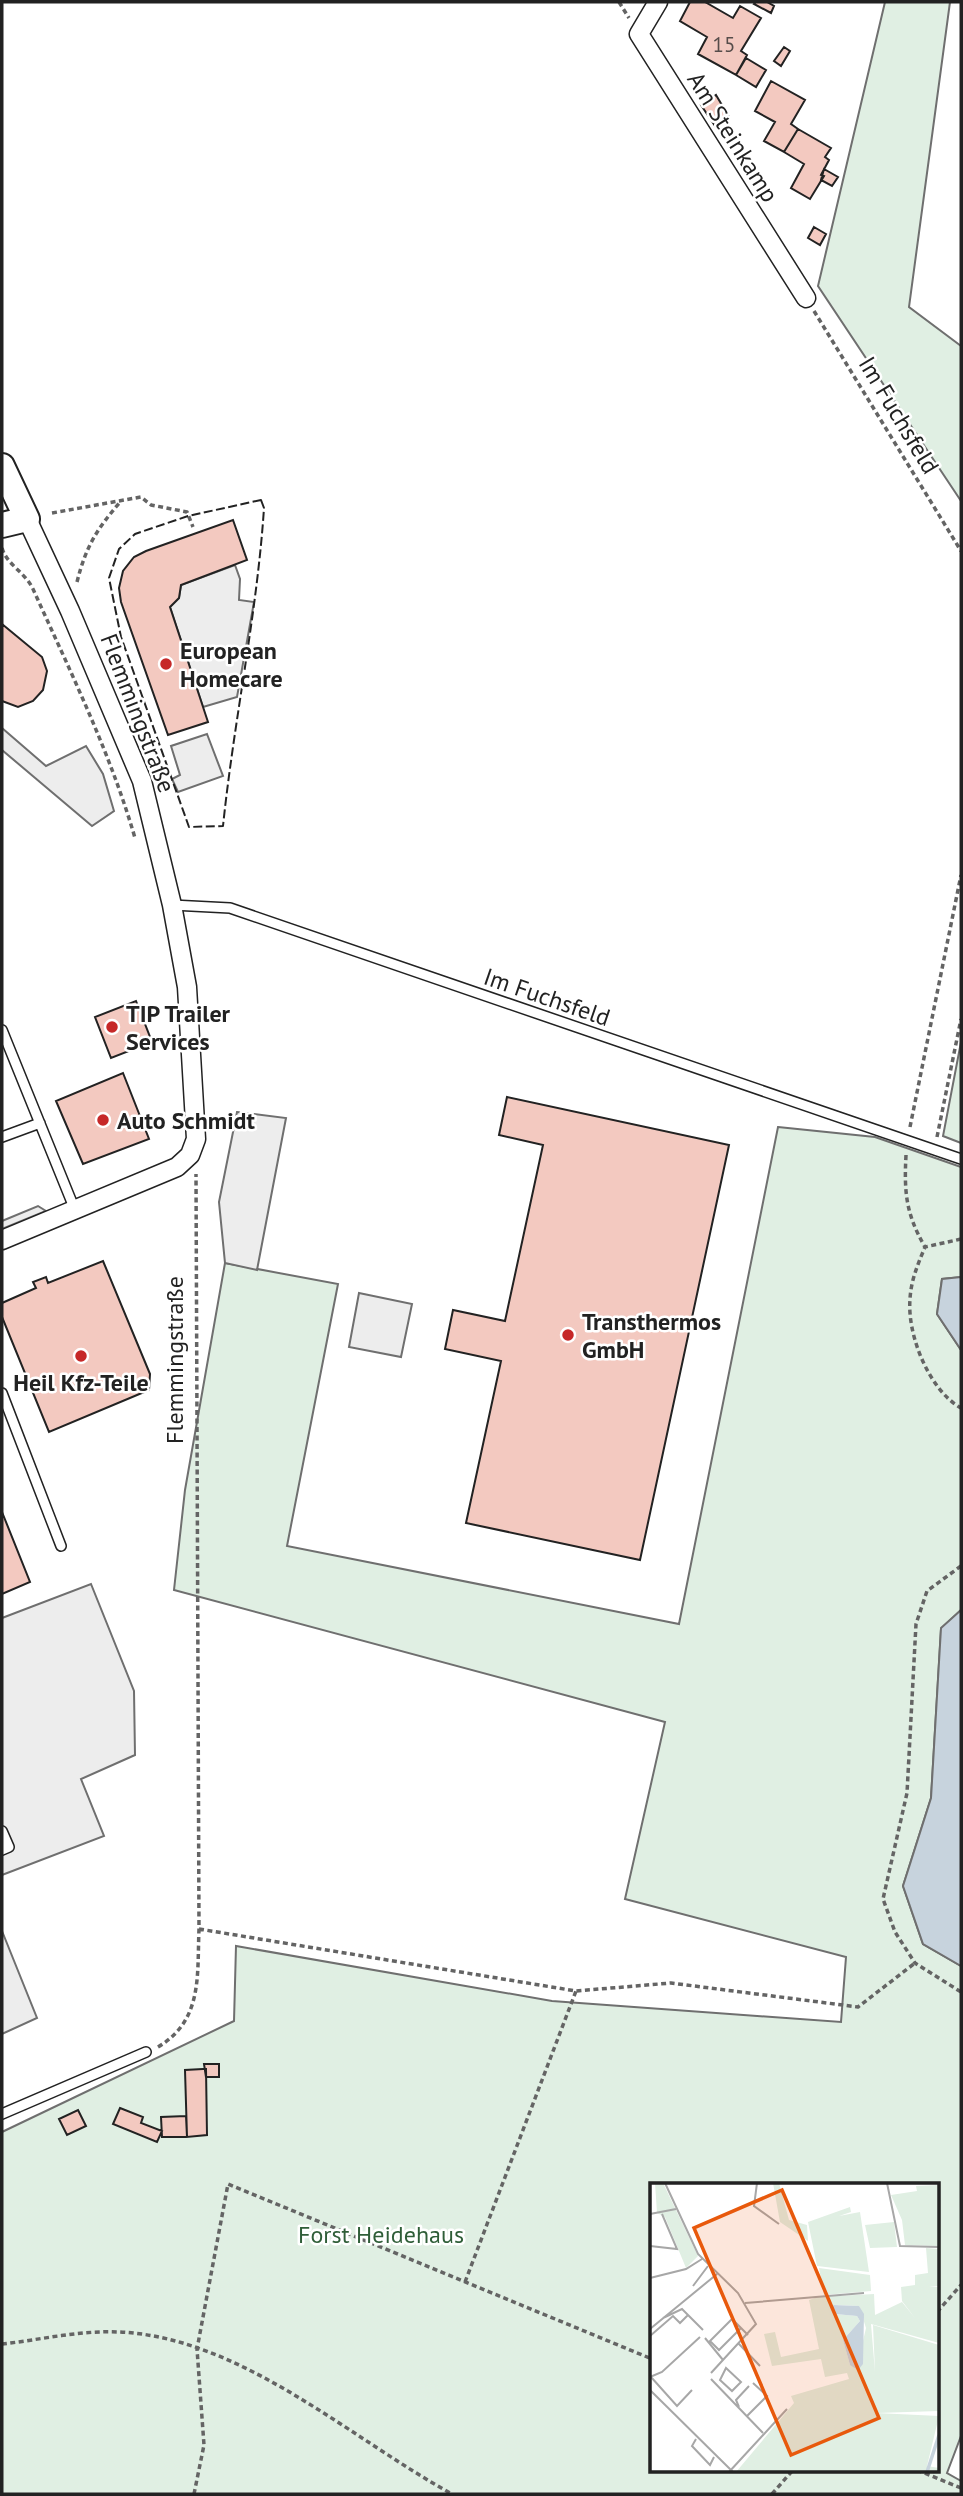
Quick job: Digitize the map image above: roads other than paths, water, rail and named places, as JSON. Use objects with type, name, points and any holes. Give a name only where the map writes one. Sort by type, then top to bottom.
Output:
[{"type":"street","name":"Am Steinkamp","points":[[658,2],[639,34],[806,298]]},
{"type":"street","points":[[2,466],[26,519],[2,525]]},
{"type":"street","name":"Flemmingstraße","points":[[26,519],[70,611],[142,781],[172,905],[187,987],[196,1139],[190,1155],[177,1167],[75,1210]]},
{"type":"street","points":[[2,1240],[75,1210]]},
{"type":"lane","name":"Im Fuchsfeld","points":[[172,905],[230,908],[961,1159]]},
{"type":"lane","points":[[2,1030],[75,1210]]},
{"type":"lane","points":[[2,1137],[40,1123]]},
{"type":"lane","points":[[2,1393],[61,1546]]},
{"type":"lane","points":[[2,1831],[9,1847],[2,1850]]},
{"type":"lane","points":[[2,2114],[146,2052]]},
{"type":"place","name":"European Homecare","points":[[166,664]]},
{"type":"place","name":"TIP Trailer Services","points":[[112,1027]]},
{"type":"place","name":"Auto Schmidt","points":[[103,1120]]},
{"type":"place","name":"Transthermos GmbH","points":[[568,1335]]},
{"type":"place","name":"Heil Kfz-Teile","points":[[81,1356]]},
{"type":"park label","name":"Forst Heidehaus","points":[[381,2234]]}]
